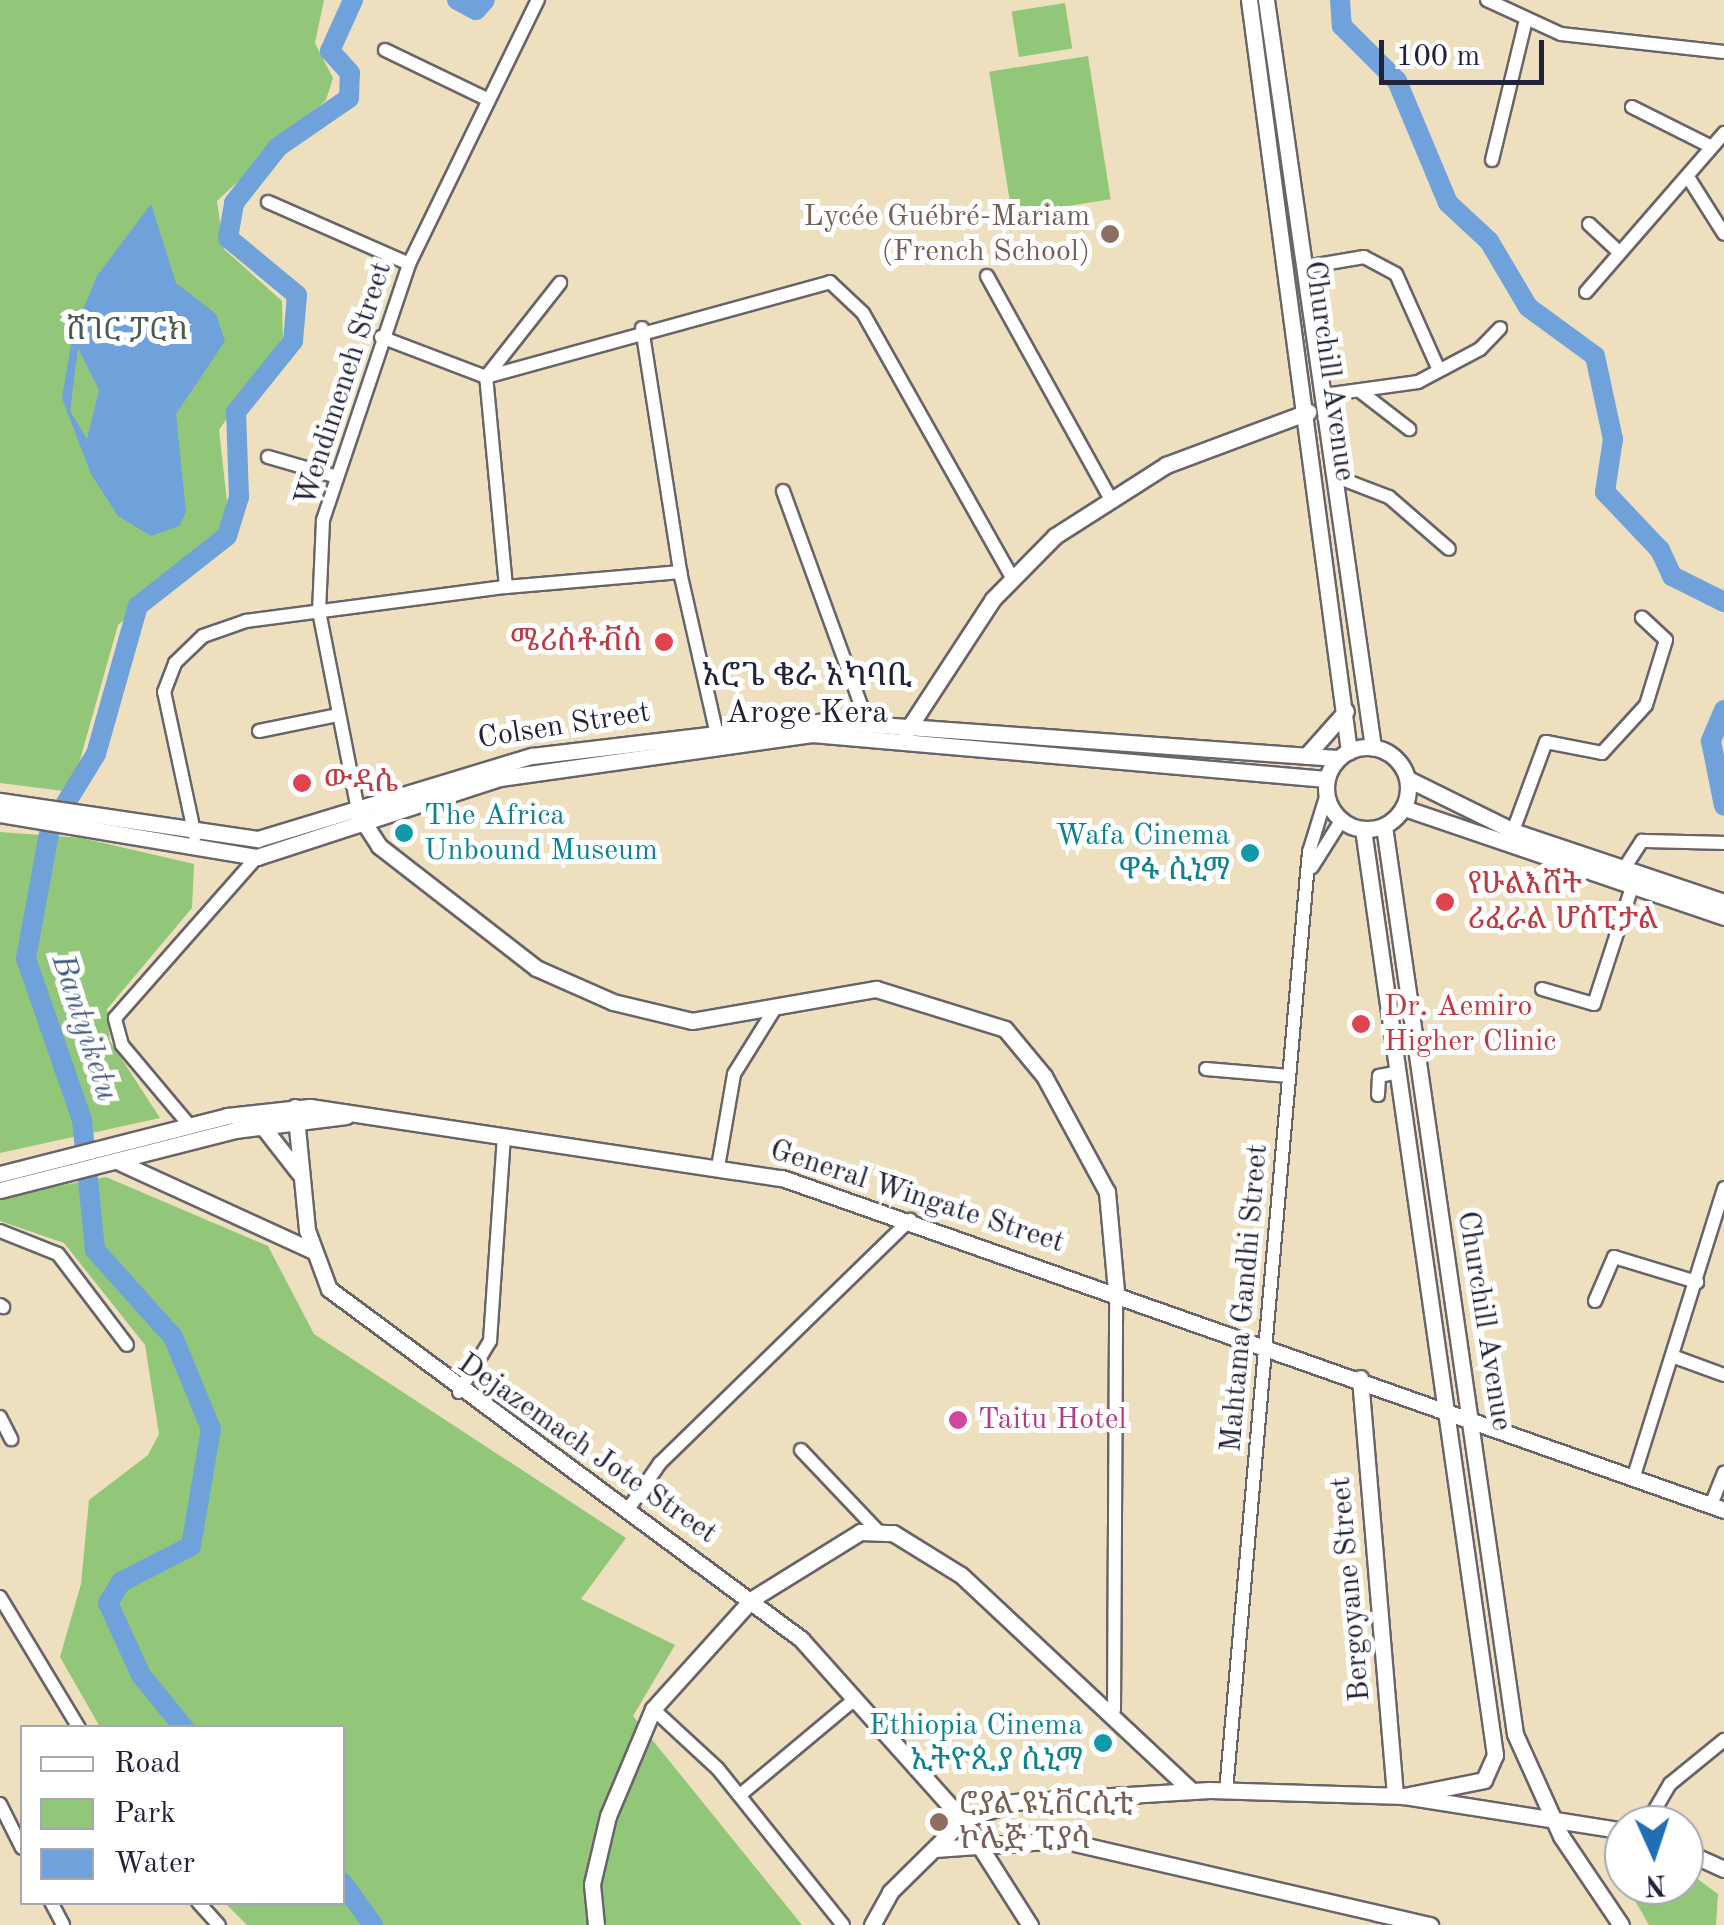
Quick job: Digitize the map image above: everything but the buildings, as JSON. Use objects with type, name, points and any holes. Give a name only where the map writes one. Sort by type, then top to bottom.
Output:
[{"type":"main road","name":"Churchill Avenue","points":[[1249,0],[1346,711],[1343,754]]},
{"type":"main road","name":"Churchill Avenue","points":[[1266,0],[1372,747]]},
{"type":"main road","points":[[906,732],[1012,576],[1109,496],[1308,412]]},
{"type":"main road","points":[[1306,756],[1346,711]]},
{"type":"main road","name":"Colsen Street","points":[[111,825],[258,840],[360,816],[486,766],[716,730],[867,722],[906,732],[1306,756],[1343,754]]},
{"type":"main road","points":[[0,802],[257,857],[360,816],[528,772],[779,729],[906,732],[1326,779]]},
{"type":"main road","points":[[1408,779],[1404,808],[1384,826],[1363,829],[1341,821],[1326,797],[1326,779],[1343,754],[1372,747],[1395,757],[1408,779],[1513,830],[1624,870],[1639,884],[1724,902]]},
{"type":"main road","points":[[1404,808],[1639,884],[1724,917]]},
{"type":"main road","points":[[0,814],[43,810]]},
{"type":"main road","points":[[360,816],[536,968],[582,991],[692,1021],[774,1010],[876,989],[1005,1029],[1044,1076],[1107,1192],[1116,1290]]},
{"type":"main road","name":"Churchill Avenue","points":[[1384,826],[1515,1734],[1552,1817],[1614,1920]]},
{"type":"main road","name":"Churchill Avenue","points":[[1363,829],[1494,1743],[1490,1775],[1473,1784],[1399,1795]]},
{"type":"main road","name":"General Wingate Street","points":[[0,1190],[106,1149],[190,1126],[294,1107],[782,1178],[1116,1290],[1471,1416],[1633,1480],[1717,1507]]},
{"type":"main road","name":"Dejazemach Jote Street","points":[[294,1107],[311,1250],[329,1290],[356,1316],[459,1392],[752,1599],[856,1698],[964,1820],[1030,1925]]},
{"type":"main road","name":"General Wingate Street","points":[[0,1174],[116,1165],[263,1127],[298,1125],[350,1114]]},
{"type":"main road","points":[[263,1127],[299,1173]]},
{"type":"main road","points":[[116,1165],[311,1250]]},
{"type":"main road","name":"Bergoyane Street","points":[[1360,1378],[1399,1795]]},
{"type":"main road","points":[[596,1925],[592,1884],[608,1816],[653,1708],[752,1599],[830,1546],[878,1530],[961,1575],[1114,1710],[1192,1791]]},
{"type":"main road","points":[[872,1925],[964,1820],[1014,1802],[1192,1791],[1399,1795],[1604,1827]]},
{"type":"main road","points":[[935,1849],[982,1844],[1101,1847],[1430,1925]]},
{"type":"street","name":"Wendimeneh Street","points":[[360,816],[319,612],[334,476],[410,264],[538,0]]},
{"type":"street","points":[[1486,0],[1525,24],[1724,52]]},
{"type":"street","points":[[1492,160],[1525,24]]},
{"type":"street","points":[[385,50],[489,100]]},
{"type":"street","points":[[1632,107],[1712,147]]},
{"type":"street","points":[[1586,292],[1724,133]]},
{"type":"street","points":[[1688,177],[1724,234]]},
{"type":"street","points":[[268,202],[410,264]]},
{"type":"street","points":[[1588,224],[1620,253]]},
{"type":"street","points":[[1305,267],[1364,257],[1396,274],[1439,370]]},
{"type":"street","points":[[987,276],[1109,496]]},
{"type":"street","points":[[506,587],[486,377],[560,283]]},
{"type":"street","points":[[381,337],[486,377],[802,284],[844,288],[1012,576]]},
{"type":"street","points":[[642,328],[680,572],[716,730]]},
{"type":"street","points":[[1324,395],[1362,392],[1439,370],[1500,328]]},
{"type":"street","points":[[1362,392],[1409,428]]},
{"type":"street","points":[[268,457],[334,476]]},
{"type":"street","points":[[1334,476],[1389,497],[1450,549]]},
{"type":"street","points":[[784,491],[867,722]]},
{"type":"street","points":[[195,836],[166,678],[188,649],[228,624],[506,587],[680,572]]},
{"type":"street","points":[[1513,830],[1546,742],[1602,753],[1646,705],[1666,640],[1642,618]]},
{"type":"street","points":[[259,731],[338,715]]},
{"type":"street","points":[[1312,867],[1326,797]]},
{"type":"street","name":"Mahtama Gandhi Street","points":[[1226,1791],[1289,1076],[1312,867],[1341,821]]},
{"type":"street","points":[[1624,870],[1642,841],[1724,843]]},
{"type":"street","points":[[190,1126],[122,1045],[115,1018],[257,857]]},
{"type":"street","points":[[1542,989],[1594,1004],[1639,884]]},
{"type":"street","points":[[718,1167],[734,1074],[774,1010]]},
{"type":"street","points":[[1206,1069],[1289,1076]]},
{"type":"street","points":[[1378,1095],[1379,1076],[1395,1073]]},
{"type":"street","points":[[459,1392],[490,1342],[504,1136]]},
{"type":"street","points":[[1633,1480],[1724,1188]]},
{"type":"street","points":[[627,1510],[660,1464],[910,1220]]},
{"type":"street","points":[[0,1231],[58,1254],[127,1346]]},
{"type":"street","points":[[1595,1301],[1614,1256],[1697,1282]]},
{"type":"street","points":[[1114,1710],[1116,1290]]},
{"type":"street","points":[[1672,1356],[1724,1375]]},
{"type":"street","points":[[0,1417],[11,1439]]},
{"type":"street","points":[[800,1450],[878,1530]]},
{"type":"street","points":[[1717,1507],[1724,1472]]},
{"type":"street","points":[[0,1597],[77,1725]]},
{"type":"street","points":[[740,1795],[856,1698]]},
{"type":"street","points":[[653,1708],[740,1795],[843,1925]]},
{"type":"street","points":[[1658,1805],[1670,1784],[1724,1740]]},
{"type":"street","points":[[0,1804],[20,1844]]},
{"type":"street","points":[[201,1905],[218,1925]]},
{"type":"green space","name":"ሸገር ፓርክ","points":[[0,0],[324,0],[315,43],[333,78],[326,100],[217,201],[224,249],[282,301],[283,337],[219,430],[227,501],[221,536],[118,625],[71,792],[0,783]]},
{"type":"green space","points":[[1065,3],[1072,48],[1019,57],[1012,11]]},
{"type":"green space","points":[[1088,56],[1111,199],[1012,215],[989,72]]},
{"type":"green space","points":[[0,832],[82,838],[194,864],[192,908],[107,1009],[110,1041],[160,1118],[0,1153]]},
{"type":"green space","points":[[106,1177],[268,1246],[314,1334],[626,1538],[581,1599],[675,1645],[633,1716],[802,1925],[247,1925],[227,1905],[345,1905],[345,1725],[99,1725],[60,1657],[81,1584],[89,1500],[148,1455],[159,1434],[145,1345],[64,1243],[0,1221],[0,1197]]},
{"type":"green space","points":[[1704,1884],[1718,1894],[1716,1925],[1649,1925],[1638,1905],[1704,1905]]},
{"type":"water","points":[[151,204],[176,283],[216,314],[225,341],[176,414],[186,512],[179,526],[151,536],[118,516],[91,474],[62,398],[73,333],[97,276]],"holes":[[[78,348],[99,390],[87,439],[70,411]]]},
{"type":"waterway","name":"Bantyiketu","points":[[182,1725],[141,1675],[108,1603],[121,1582],[191,1546],[211,1429],[173,1337],[95,1250],[82,1120],[26,958],[50,829],[96,754],[138,606],[227,536],[239,497],[236,412],[293,341],[297,295],[228,238],[234,203],[278,147],[349,98],[350,73],[330,51],[353,0]]},
{"type":"waterway","name":"Bantyiketu","points":[[457,0],[476,10],[485,0]]},
{"type":"waterway","points":[[1340,0],[1342,26],[1397,81],[1448,203],[1489,241],[1528,307],[1595,356],[1613,439],[1605,492],[1660,550],[1672,576],[1724,602]]},
{"type":"waterway","points":[[1724,710],[1711,741],[1724,806]]},
{"type":"waterway","name":"Bantyiketu","points":[[345,1886],[373,1925]]},
{"type":"place","name":"Lycée Guébré-Mariam (French School)","points":[[1110,234]]},
{"type":"place","name":"ሜሪስቶቭስ","points":[[664,642]]},
{"type":"place","name":"ውዳሴ","points":[[302,783]]},
{"type":"place","name":"The Africa Unbound Museum","points":[[404,833]]},
{"type":"place","name":"Wafa Cinema ዋፋ ሲኒማ","points":[[1250,853]]},
{"type":"place","name":"የሁልእሸት ሪፈራል ሆስፒታል","points":[[1445,902]]},
{"type":"place","name":"Dr. Aemiro Higher Clinic","points":[[1361,1024]]},
{"type":"place","name":"Taitu Hotel","points":[[958,1420]]},
{"type":"place","name":"Ethiopia Cinema ኢትዮጲያ ሲኒማ","points":[[1103,1743]]},
{"type":"place","name":"ሮያል ዩኒቨርሲቲ ኮሌጅ ፒያሳ","points":[[939,1822]]},
{"type":"district","name":"አሮጌ ቄራ አካባቢ Aroge Kera","points":[[807,696]]}]
